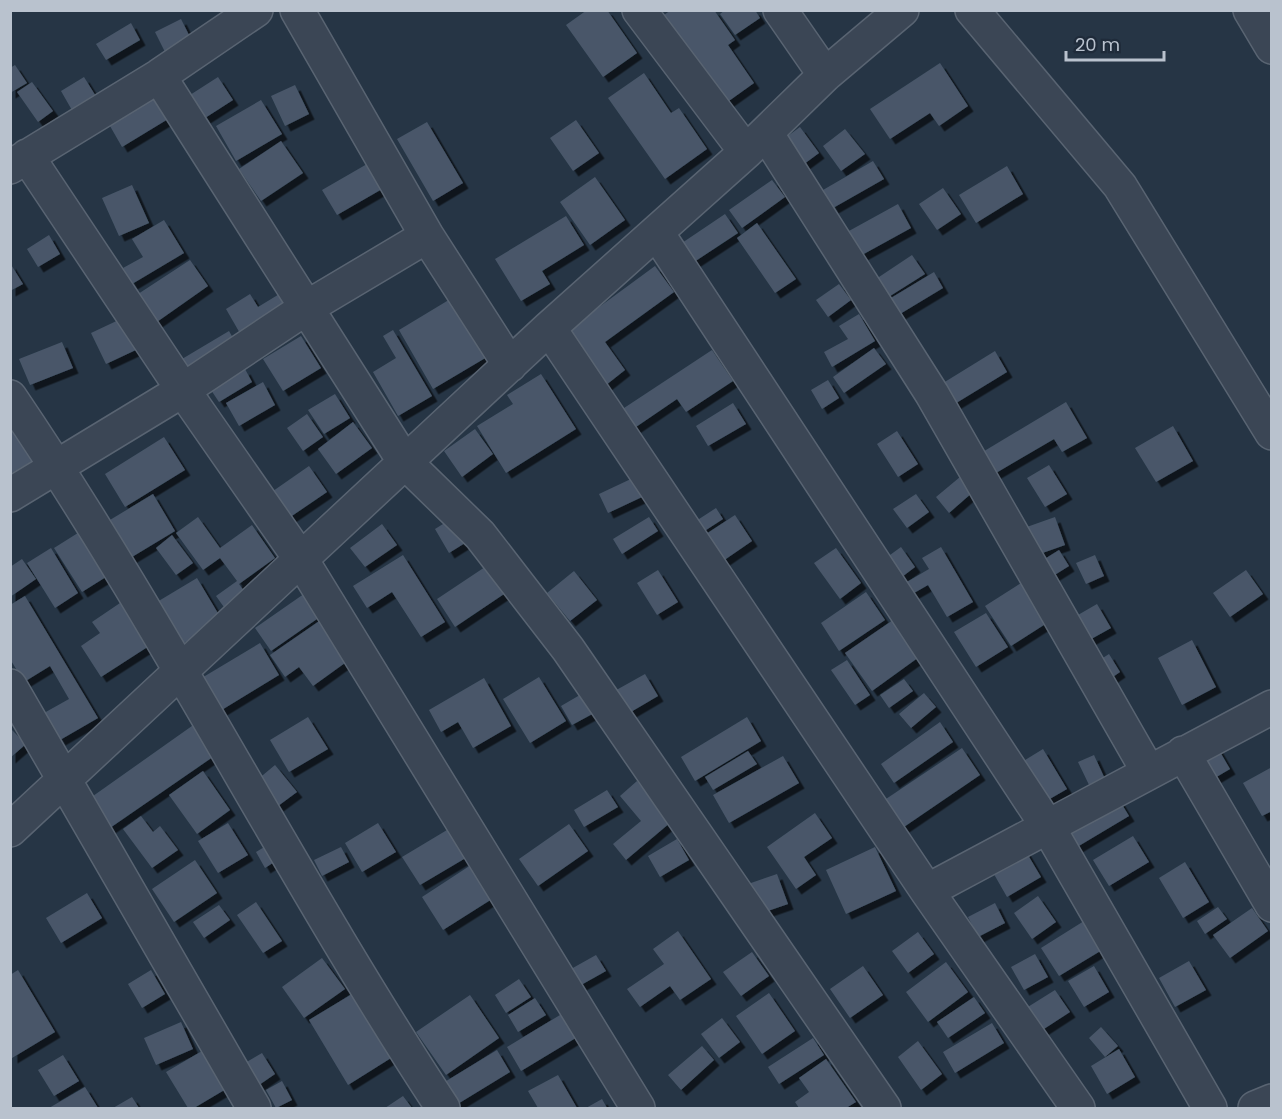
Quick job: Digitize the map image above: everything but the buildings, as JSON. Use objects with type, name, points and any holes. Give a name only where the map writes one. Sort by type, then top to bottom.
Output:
[{"type":"street","points":[[256,10],[159,76],[19,161],[302,561],[638,1108]]},
{"type":"street","points":[[297,10],[427,236],[510,365]]},
{"type":"street","points":[[639,10],[756,143],[932,394],[1148,771]]},
{"type":"street","points":[[780,10],[825,75]]},
{"type":"street","points":[[10,830],[64,783],[181,670],[302,561],[404,461],[756,143],[825,75],[902,10]]},
{"type":"street","points":[[972,10],[1120,186],[1272,433]]},
{"type":"street","points":[[1250,10],[1272,47]]},
{"type":"street","points":[[159,76],[404,461],[480,535],[568,649],[884,1108]]},
{"type":"street","points":[[657,233],[1048,827],[1210,1108]]},
{"type":"street","points":[[10,495],[183,390],[306,308],[427,236]]},
{"type":"street","points":[[549,328],[927,891],[1078,1108]]},
{"type":"street","points":[[10,397],[58,467],[181,670],[373,1001],[443,1108]]},
{"type":"street","points":[[10,686],[64,783],[254,1108]]},
{"type":"street","points":[[927,891],[1148,771],[1272,708]]},
{"type":"street","points":[[1183,753],[1272,905]]},
{"type":"street","points":[[1255,1108],[1272,1101]]}]
